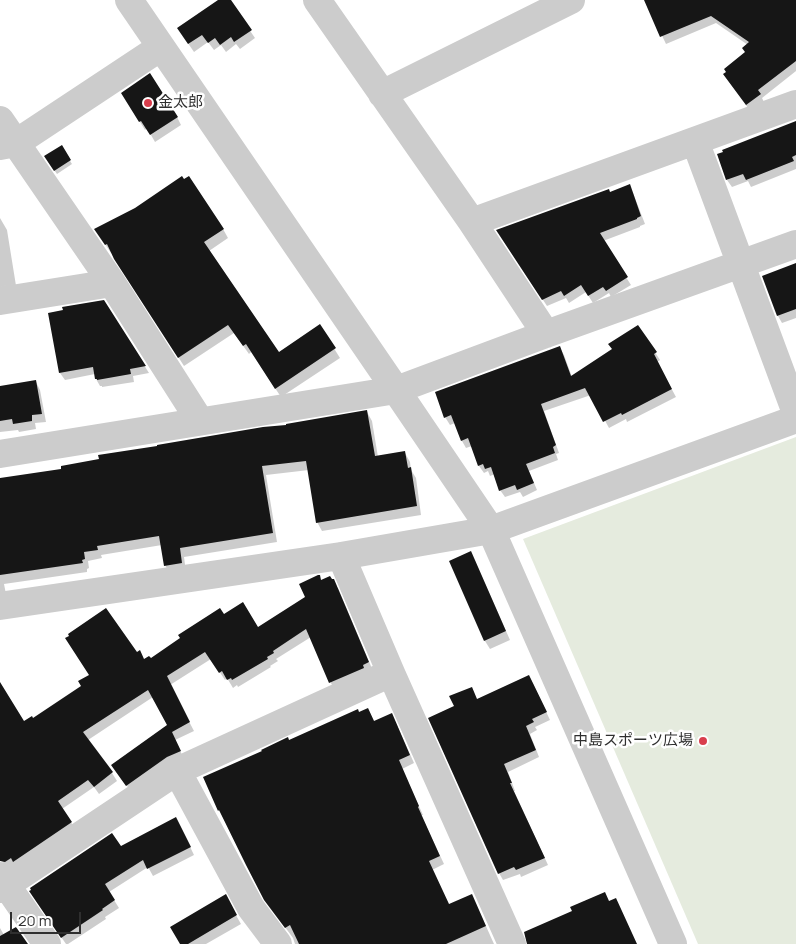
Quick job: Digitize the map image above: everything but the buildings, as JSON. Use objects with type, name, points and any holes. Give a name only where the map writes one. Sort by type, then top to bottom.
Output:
[{"type":"street","points":[[129,0],[491,530],[673,944]]},
{"type":"street","points":[[316,0],[472,222],[546,334]]},
{"type":"street","points":[[382,94],[571,0]]},
{"type":"street","points":[[8,145],[161,47]]},
{"type":"street","points":[[472,222],[796,104]]},
{"type":"street","points":[[0,120],[8,145],[112,283],[200,421]]},
{"type":"street","points":[[696,141],[796,413]]},
{"type":"street","points":[[0,454],[396,390],[796,244]]},
{"type":"street","points":[[0,301],[112,283]]},
{"type":"street","points":[[0,606],[341,556],[491,530],[796,419]]},
{"type":"street","points":[[341,556],[512,944]]},
{"type":"street","points":[[47,944],[2,883],[177,771],[391,673]]},
{"type":"street","points":[[177,771],[250,908],[278,944]]},
{"type":"shaded area","name":"中島スポーツ広場","points":[[796,437],[796,944],[698,944],[523,539]]},
{"type":"place","name":"金太郎","points":[[148,103]]},
{"type":"place","name":"中島スポーツ広場","points":[[703,741]]}]
